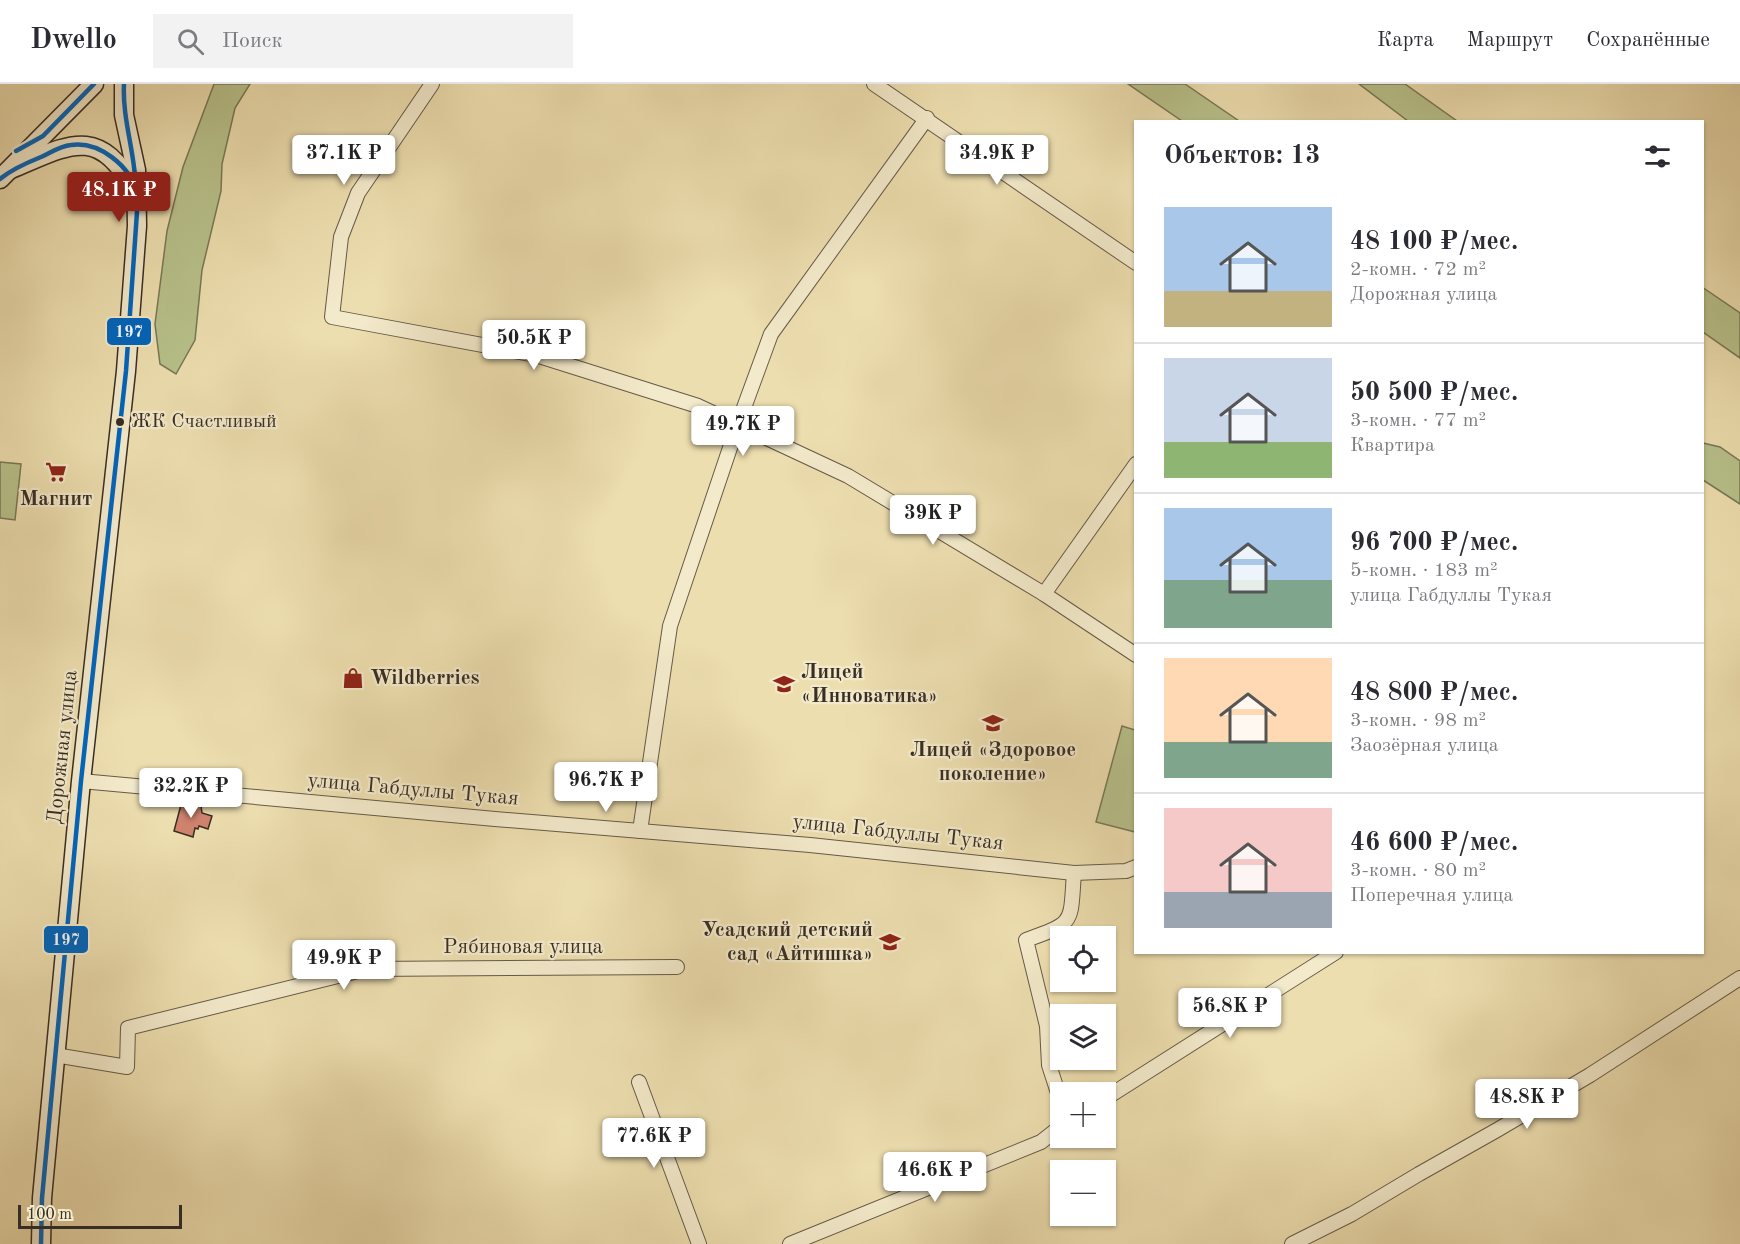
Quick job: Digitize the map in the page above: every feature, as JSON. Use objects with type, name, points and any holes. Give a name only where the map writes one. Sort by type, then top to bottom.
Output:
[{"type":"street","points":[[4,169],[43,136],[94,84]]},
{"type":"street","name":"Дорожная улица","points":[[41,1244],[42,1198],[55,1055],[81,781],[124,381],[137,226],[136,170],[123,102],[124,84]]},
{"type":"street","points":[[432,84],[358,193],[341,237],[332,317],[536,355],[698,406],[848,476],[1044,594],[1134,654]]},
{"type":"street","points":[[874,84],[927,118],[1134,262]]},
{"type":"street","points":[[640,831],[670,626],[771,334],[927,118]]},
{"type":"street","points":[[4,169],[59,148],[87,145],[101,150],[114,160],[126,173],[136,192]]},
{"type":"street","points":[[1044,594],[1134,467]]},
{"type":"street","name":"улица Габдуллы Тукая","points":[[81,781],[810,845],[1074,873],[1126,871],[1134,868]]},
{"type":"street","points":[[1054,1082],[1049,1065],[1047,1026],[1026,940],[1063,926],[1070,917],[1074,873]]},
{"type":"street","points":[[1116,1092],[1333,954]]},
{"type":"street","name":"Рябиновая улица","points":[[55,1055],[127,1067],[128,1028],[366,969],[676,967]]},
{"type":"street","points":[[1292,1244],[1352,1214],[1590,1075],[1740,978]]},
{"type":"street","points":[[639,1082],[699,1244]]},
{"type":"street","points":[[790,1244],[1041,1142],[1050,1135]]},
{"type":"green space","points":[[214,84],[250,84],[235,108],[222,164],[221,191],[202,270],[195,340],[176,374],[160,364],[155,324],[167,231],[183,167]]},
{"type":"green space","points":[[1128,84],[1185,84],[1238,120],[1181,120]]},
{"type":"green space","points":[[1359,84],[1405,84],[1456,120],[1407,120]]},
{"type":"green space","points":[[1704,288],[1740,313],[1740,358],[1704,333]]},
{"type":"green space","points":[[1704,443],[1720,447],[1740,461],[1740,504],[1704,481]]},
{"type":"green space","points":[[0,462],[21,464],[15,520],[0,518]]},
{"type":"green space","points":[[1122,726],[1134,730],[1134,832],[1096,822]]},
{"type":"building","points":[[182,801],[201,806],[202,813],[212,816],[208,829],[199,826],[198,829],[195,828],[193,837],[174,831]]},
{"type":"transit line","name":"197","points":[[16,151],[43,136],[94,84]]},
{"type":"transit line","name":"197","points":[[124,84],[125,111],[136,192]]},
{"type":"transit line","name":"197","points":[[0,179],[9,172],[63,147],[71,145],[92,147],[112,157],[128,174],[136,193],[137,212],[126,371],[81,781],[42,1198],[41,1244]]},
{"type":"place","name":"ЖК Счастливый","points":[[120,422]]},
{"type":"place","name":"Магнит","points":[[56,472]]},
{"type":"place","name":"Wildberries","points":[[353,678]]},
{"type":"place","name":"Лицей «Инноватика»","points":[[784,684]]},
{"type":"place","name":"Лицей «Здоровое поколение»","points":[[993,723]]},
{"type":"place","name":"Усадский детский сад «Айтишка»","points":[[890,942]]}]
